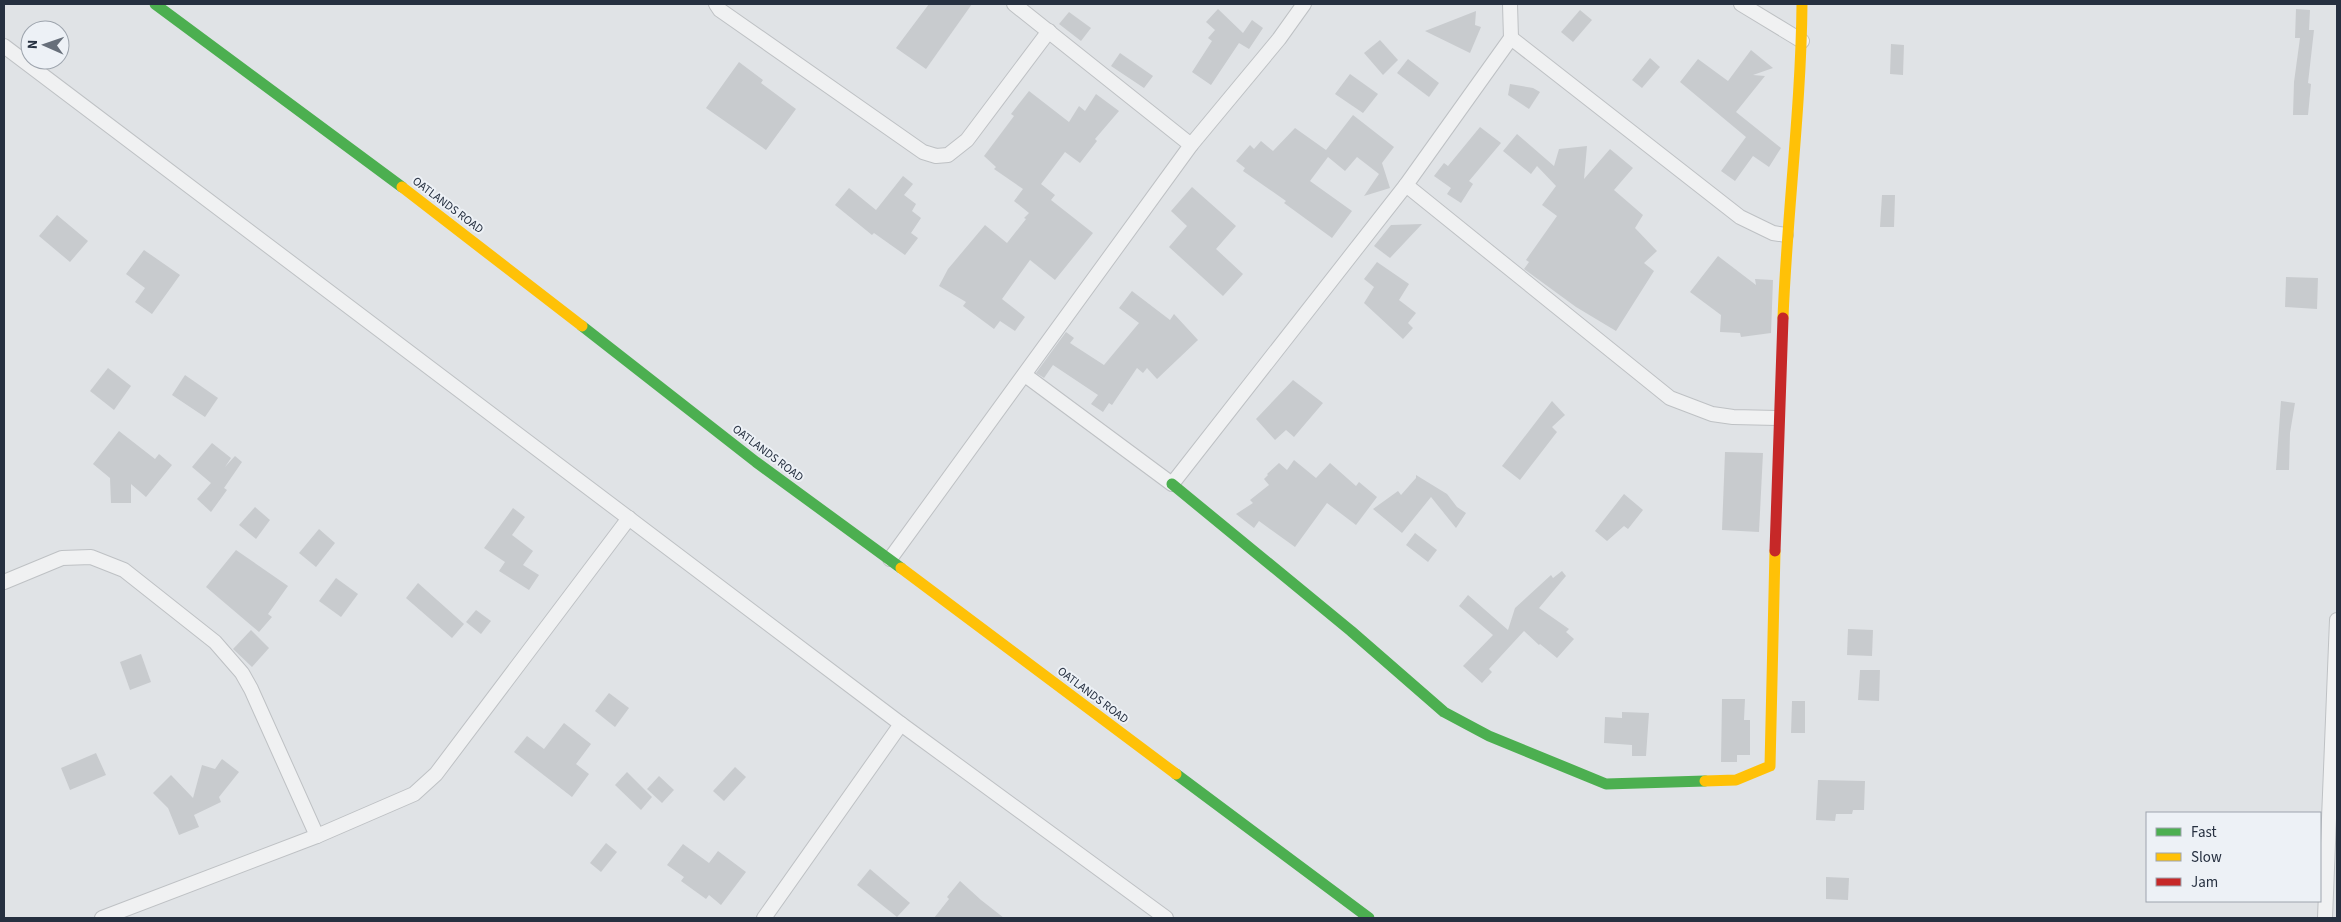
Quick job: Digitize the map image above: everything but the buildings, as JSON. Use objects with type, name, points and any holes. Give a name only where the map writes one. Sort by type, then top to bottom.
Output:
[{"type":"street","name":"OATLANDS ROAD","points":[[155,4],[446,220],[756,462],[890,559],[933,594],[1369,918]]},
{"type":"street","points":[[716,4],[720,10],[915,146],[936,156],[948,155],[967,140],[1048,31]]},
{"type":"street","points":[[1014,4],[1191,145]]},
{"type":"street","points":[[890,559],[1191,145],[1279,39],[1304,4]]},
{"type":"street","points":[[1172,484],[1406,185],[1511,38],[1510,4]]},
{"type":"street","points":[[1740,4],[1802,41]]},
{"type":"street","points":[[1025,375],[1172,484],[1351,631],[1444,712],[1489,736],[1606,784],[1736,780],[1770,766],[1776,590],[1777,418],[1786,235],[1802,41],[1802,4]]},
{"type":"street","points":[[1511,38],[1740,217],[1774,233],[1786,235]]},
{"type":"street","points":[[5,50],[901,724],[1166,918]]},
{"type":"street","points":[[1406,185],[1670,398],[1712,414],[1733,417],[1777,418]]},
{"type":"street","points":[[102,918],[317,836],[414,794],[436,774],[629,518]]},
{"type":"street","points":[[4,582],[62,558],[91,558],[124,570],[215,642],[242,673],[251,689],[317,836]]},
{"type":"street","points":[[2325,918],[2332,871],[2337,620]]},
{"type":"street","points":[[764,918],[901,724]]},
{"type":"traffic: fast","points":[[155,4],[402,187]]},
{"type":"traffic: fast","points":[[582,326],[756,462],[901,568]]},
{"type":"traffic: fast","points":[[1172,484],[1351,631],[1444,712],[1489,736],[1606,784],[1705,781]]},
{"type":"traffic: fast","points":[[1176,774],[1369,918]]},
{"type":"traffic: slow","points":[[1783,318],[1799,83],[1802,4]]},
{"type":"traffic: slow","points":[[402,187],[582,326]]},
{"type":"traffic: slow","points":[[1705,781],[1736,780],[1770,766],[1775,551]]},
{"type":"traffic: slow","points":[[901,568],[1176,774]]},
{"type":"traffic: jam","points":[[1775,551],[1783,318]]}]
